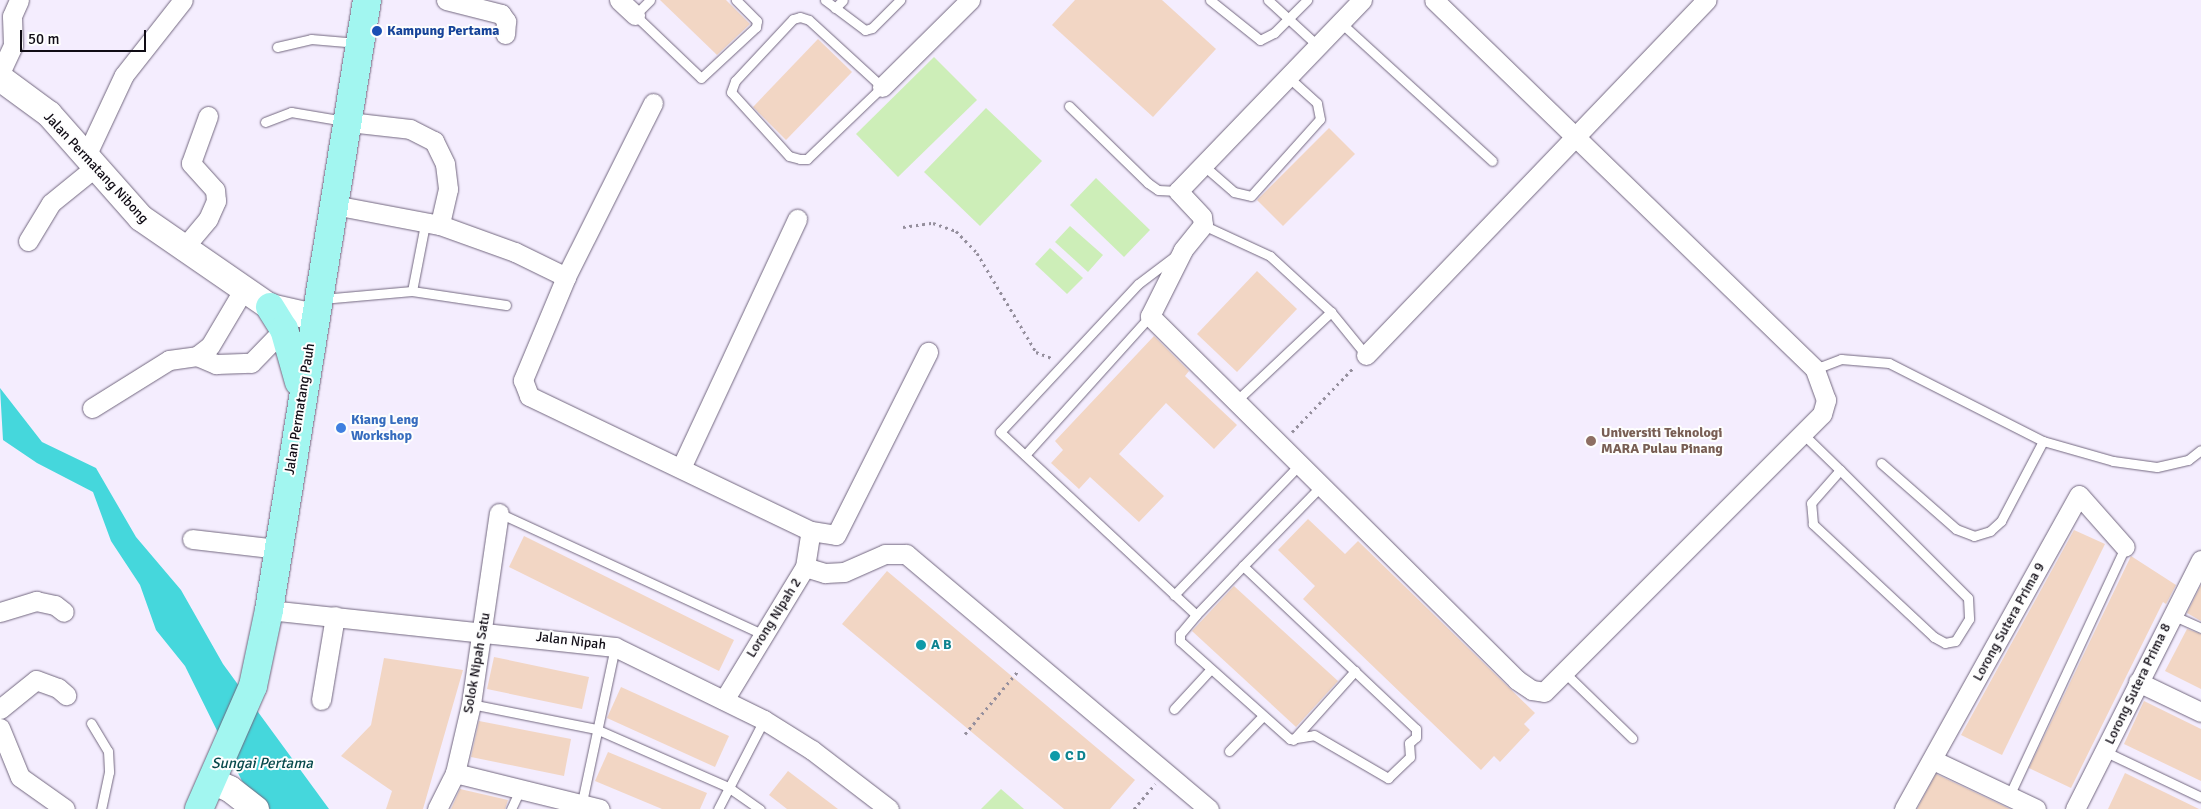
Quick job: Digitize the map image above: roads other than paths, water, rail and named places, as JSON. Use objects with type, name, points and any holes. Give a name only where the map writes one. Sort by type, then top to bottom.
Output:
[{"type":"main road","name":"Jalan Permatang Pauh","points":[[199,809],[253,686],[270,610],[302,396],[349,122],[367,0]]},
{"type":"main road","name":"Jalan Permatang Nibong","points":[[0,78],[48,114],[140,218],[182,250],[245,287],[277,318],[316,308]]},
{"type":"main road","name":"Jalan Permatang Nibong","points":[[245,287],[316,308]]},
{"type":"main road","points":[[277,318],[302,396]]},
{"type":"main road","points":[[212,781],[230,789],[256,809]]},
{"type":"street","points":[[0,73],[13,46],[12,16],[19,0]]},
{"type":"street","points":[[28,241],[51,203],[90,162],[124,75],[183,0]]},
{"type":"street","points":[[446,0],[500,14],[506,20],[505,34]]},
{"type":"street","points":[[619,0],[635,15]]},
{"type":"street","points":[[882,87],[970,0]]},
{"type":"street","points":[[1362,0],[1178,191],[1202,217],[1203,224],[1182,250],[1150,316],[1235,402],[1524,685],[1544,692],[1822,414],[1826,400],[1815,369],[1434,0]]},
{"type":"street","points":[[1366,355],[1706,0]]},
{"type":"street","points":[[653,103],[566,277],[523,380],[528,396],[812,531],[836,535],[928,352]]},
{"type":"street","points":[[182,250],[208,219],[216,201],[215,190],[191,163],[208,116]]},
{"type":"street","points":[[349,122],[410,129],[434,141],[445,164],[448,189],[432,225]]},
{"type":"street","points":[[334,205],[432,225],[515,252],[566,277]]},
{"type":"street","points":[[682,468],[797,219]]},
{"type":"street","points":[[92,408],[169,360],[197,356],[210,346],[245,287]]},
{"type":"street","points":[[197,356],[216,364],[251,363],[277,318]]},
{"type":"street","name":"Lorong Sutera Prima 9","points":[[1904,809],[2079,495],[2125,547]]},
{"type":"street","name":"Solok Nipah Satu","points":[[437,809],[456,773],[471,704],[485,630],[499,513]]},
{"type":"street","name":"Lorong Nipah 2","points":[[724,700],[806,567],[812,531]]},
{"type":"street","points":[[192,539],[278,549]]},
{"type":"street","points":[[806,567],[825,573],[844,572],[885,554],[906,554],[1209,809]]},
{"type":"street","name":"Lorong Sutera Prima 8","points":[[2075,809],[2201,560]]},
{"type":"street","points":[[0,612],[36,602],[54,605],[64,612]]},
{"type":"street","name":"Jalan Nipah","points":[[270,610],[485,630],[615,647],[764,720],[812,750],[889,809]]},
{"type":"street","points":[[321,700],[335,616]]},
{"type":"street","points":[[0,710],[36,680],[58,688],[66,695]]},
{"type":"street","points":[[2138,682],[2201,712]]},
{"type":"street","points":[[0,728],[20,777],[65,809]]},
{"type":"street","points":[[1933,760],[2036,809]]},
{"type":"street","points":[[456,773],[591,806]]},
{"type":"lane","points":[[650,0],[635,15],[701,78],[756,27],[757,21],[736,0]]},
{"type":"lane","points":[[825,0],[865,30],[872,28],[900,0]]},
{"type":"lane","points":[[835,8],[843,0]]},
{"type":"lane","points":[[1210,0],[1260,40],[1267,39],[1307,0]]},
{"type":"lane","points":[[1268,0],[1287,20],[1318,46]]},
{"type":"lane","points":[[800,17],[810,20],[882,87],[807,159],[789,156],[731,92],[735,81],[794,18],[800,17]]},
{"type":"lane","points":[[1340,22],[1492,162]]},
{"type":"lane","points":[[277,47],[312,39],[361,43]]},
{"type":"lane","points":[[1203,165],[1234,192],[1251,196],[1320,119],[1317,103],[1288,77]]},
{"type":"lane","points":[[1069,106],[1148,183],[1158,190],[1178,191]]},
{"type":"lane","points":[[264,122],[291,112],[349,122]]},
{"type":"lane","points":[[1203,224],[1270,256],[1331,312],[1366,355]]},
{"type":"lane","points":[[412,290],[432,225]]},
{"type":"lane","points":[[1182,250],[1138,284],[1062,361],[1000,432],[1196,615]]},
{"type":"lane","points":[[316,308],[412,290],[506,304]]},
{"type":"lane","points":[[1235,402],[1331,312]]},
{"type":"lane","points":[[1025,455],[1150,316]]},
{"type":"lane","points":[[1815,369],[1841,359],[1889,363],[2043,441],[2113,462],[2158,467],[2188,460],[2201,450]]},
{"type":"lane","points":[[1801,433],[1840,470],[1968,598],[1969,619],[1955,641],[1945,643],[1934,637],[1813,524],[1811,503],[1840,470]]},
{"type":"lane","points":[[1880,463],[1956,529],[1974,536],[1990,532],[2001,521],[2043,441]]},
{"type":"lane","points":[[1174,595],[1299,465]]},
{"type":"lane","points":[[1243,566],[1416,729],[1416,737],[1409,743],[1410,757],[1388,778],[1314,735],[1292,740],[1262,718],[1210,670],[1178,637],[1196,615],[1243,566],[1321,486]]},
{"type":"lane","points":[[499,513],[764,635]]},
{"type":"lane","points":[[2009,796],[2125,547]]},
{"type":"lane","points":[[2172,615],[2201,628]]},
{"type":"lane","points":[[591,806],[596,729],[615,647]]},
{"type":"lane","points":[[1174,709],[1210,670]]},
{"type":"lane","points":[[1292,740],[1355,671]]},
{"type":"lane","points":[[1564,672],[1632,738]]},
{"type":"lane","points":[[471,704],[596,729],[728,787],[760,809]]},
{"type":"lane","points":[[1229,751],[1262,718]]},
{"type":"lane","points":[[718,809],[764,720]]},
{"type":"lane","points":[[91,723],[108,751],[109,772],[101,809]]},
{"type":"lane","points":[[2104,751],[2201,797]]},
{"type":"lane","points":[[511,809],[522,788]]},
{"type":"water","name":"Sungai Pertama","points":[[0,388],[42,442],[96,468],[136,537],[181,590],[223,664],[329,809],[270,809],[242,781],[185,666],[156,630],[140,585],[111,541],[93,492],[37,463],[3,440]]},
{"type":"place","name":"Kampung Pertama","points":[[377,31]]},
{"type":"place","name":"Kiang Leng Workshop","points":[[341,428]]},
{"type":"place","name":"Universiti Teknologi MARA Pulau Pinang","points":[[1591,441]]},
{"type":"place","name":"A B","points":[[921,645]]},
{"type":"place","name":"C D","points":[[1055,756]]}]
